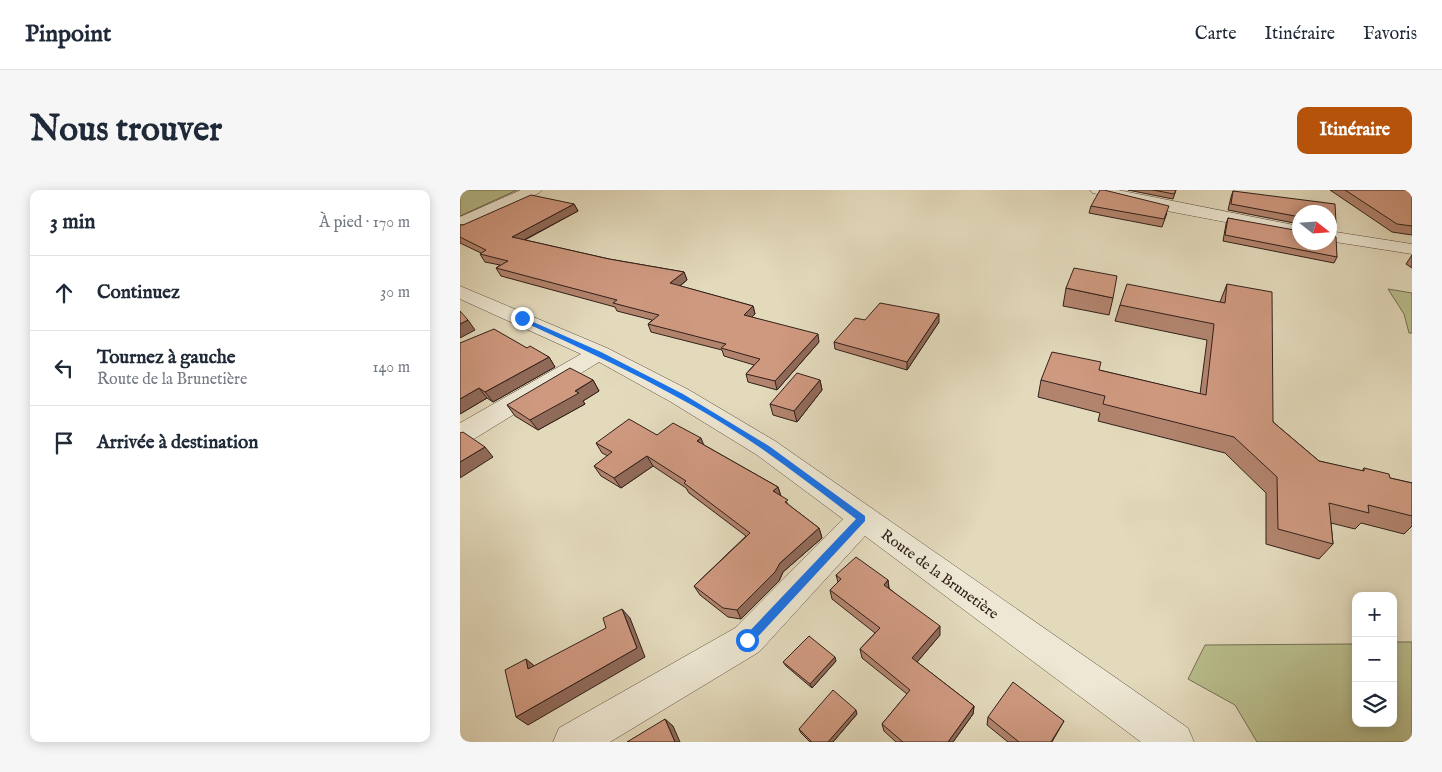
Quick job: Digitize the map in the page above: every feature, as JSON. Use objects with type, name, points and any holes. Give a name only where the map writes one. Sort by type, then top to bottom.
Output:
[{"type":"street","points":[[460,223],[534,190]]},
{"type":"street","points":[[1098,190],[1193,203],[1292,228]]},
{"type":"street","points":[[1337,237],[1412,249]]},
{"type":"street","name":"Route de la Brunetière","points":[[460,292],[599,353],[680,396],[766,448],[1174,742]]},
{"type":"street","points":[[495,332],[522,318]]},
{"type":"street","points":[[460,435],[599,353]]},
{"type":"street","points":[[573,742],[747,640],[862,519]]},
{"type":"green space","points":[[460,190],[517,190],[460,216]]},
{"type":"green space","points":[[1388,289],[1412,293],[1412,333],[1409,333],[1404,314]]},
{"type":"green space","points":[[1397,642],[1412,642],[1412,742],[1257,742],[1235,705],[1188,679],[1205,645],[1352,644],[1352,727],[1397,727]]},
{"type":"building","points":[[1100,190],[1169,206],[1164,219],[1091,206]]},
{"type":"building","points":[[1153,190],[1176,190],[1174,194]]},
{"type":"building","points":[[1345,190],[1412,190],[1412,226],[1397,224]]},
{"type":"building","points":[[1233,191],[1335,205],[1292,205],[1292,215],[1231,204]]},
{"type":"building","points":[[531,195],[574,204],[512,237],[609,259],[684,272],[670,283],[753,306],[744,315],[818,334],[775,381],[746,374],[760,359],[721,348],[726,344],[648,324],[659,315],[613,303],[617,300],[496,268],[508,261],[480,254],[486,250],[460,237],[460,225]]},
{"type":"building","points":[[1228,218],[1292,230],[1292,248],[1225,235]]},
{"type":"building","points":[[1301,250],[1337,250],[1337,257]]},
{"type":"building","points":[[1074,268],[1117,276],[1113,298],[1066,288]]},
{"type":"building","points":[[1127,284],[1225,303],[1227,284],[1272,292],[1273,422],[1319,461],[1364,471],[1364,468],[1389,474],[1390,478],[1412,483],[1412,516],[1368,505],[1369,513],[1329,503],[1333,544],[1278,529],[1277,477],[1234,437],[1103,404],[1105,396],[1041,380],[1052,352],[1101,362],[1099,370],[1206,395],[1214,324],[1120,305]]},
{"type":"building","points":[[880,303],[939,314],[907,362],[834,342],[855,318],[865,320]]},
{"type":"building","points":[[460,311],[468,320],[460,324]]},
{"type":"building","points":[[494,329],[527,348],[530,346],[549,357],[485,392],[479,388],[460,399],[460,343]]},
{"type":"building","points":[[570,368],[593,380],[575,391],[579,393],[530,420],[507,405]]},
{"type":"building","points":[[797,373],[820,380],[794,411],[770,404]]},
{"type":"building","points":[[629,419],[657,435],[673,423],[701,438],[697,441],[778,487],[773,491],[788,500],[785,502],[819,528],[780,563],[775,572],[737,610],[723,608],[694,586],[750,533],[684,483],[686,481],[647,456],[614,478],[594,466],[612,452],[596,443]]},
{"type":"building","points":[[463,432],[485,447],[460,462],[460,433]]},
{"type":"building","points":[[856,557],[888,580],[884,585],[940,626],[912,658],[974,706],[948,742],[903,742],[882,724],[910,690],[860,649],[880,628],[830,590],[841,579],[836,575]]},
{"type":"building","points":[[622,609],[637,648],[516,717],[505,670],[526,659],[528,669],[606,628],[603,618]]},
{"type":"building","points":[[809,636],[835,657],[810,684],[783,662]]},
{"type":"building","points":[[1013,682],[1064,721],[1051,742],[1019,742],[988,717]]},
{"type":"building","points":[[833,690],[856,710],[828,742],[812,742],[799,729]]},
{"type":"building","points":[[665,719],[675,742],[627,742]]},
{"type":"route","points":[[522,318],[599,353],[680,396],[766,448],[862,519],[747,640]]}]
